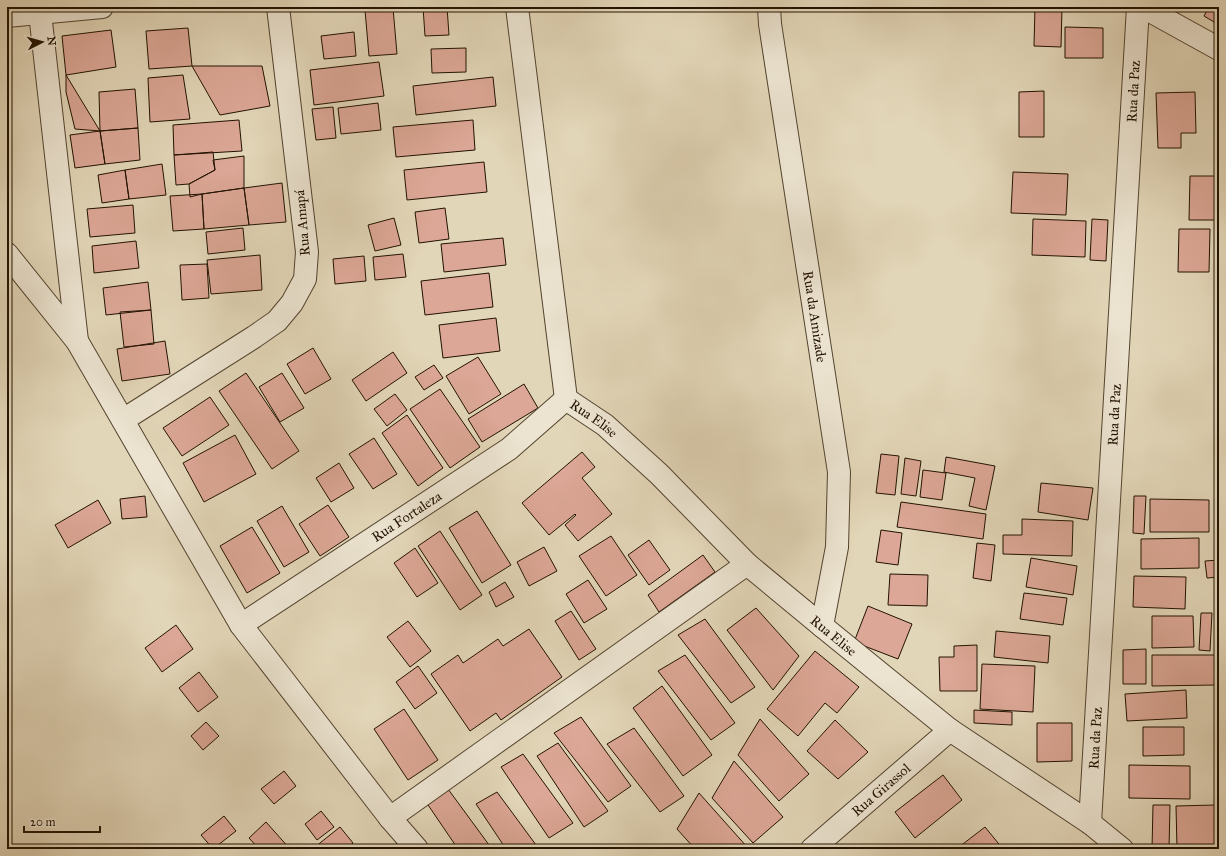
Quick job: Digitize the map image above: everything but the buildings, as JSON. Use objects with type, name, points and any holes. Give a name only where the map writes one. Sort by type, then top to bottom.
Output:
[{"type":"street","points":[[7,16],[102,7]]},
{"type":"street","name":"Rua Amapá","points":[[123,420],[277,321],[292,303],[305,279],[307,252],[278,7]]},
{"type":"street","points":[[517,7],[566,399]]},
{"type":"street","name":"Rua da Amizade","points":[[769,7],[770,24],[840,472],[837,547],[822,626]]},
{"type":"street","name":"Rua da Paz","points":[[1090,823],[1138,7]]},
{"type":"street","points":[[1143,7],[1219,49]]},
{"type":"street","points":[[40,13],[77,341]]},
{"type":"street","points":[[7,254],[77,341],[241,625],[390,818],[417,849]]},
{"type":"street","name":"Rua Elise","points":[[566,399],[605,425],[659,474],[746,564],[950,730],[1090,823],[1122,849]]},
{"type":"street","name":"Rua Fortaleza","points":[[241,625],[509,449],[566,399]]},
{"type":"street","points":[[390,818],[746,564]]},
{"type":"street","name":"Rua Girassol","points":[[812,849],[950,730]]}]
